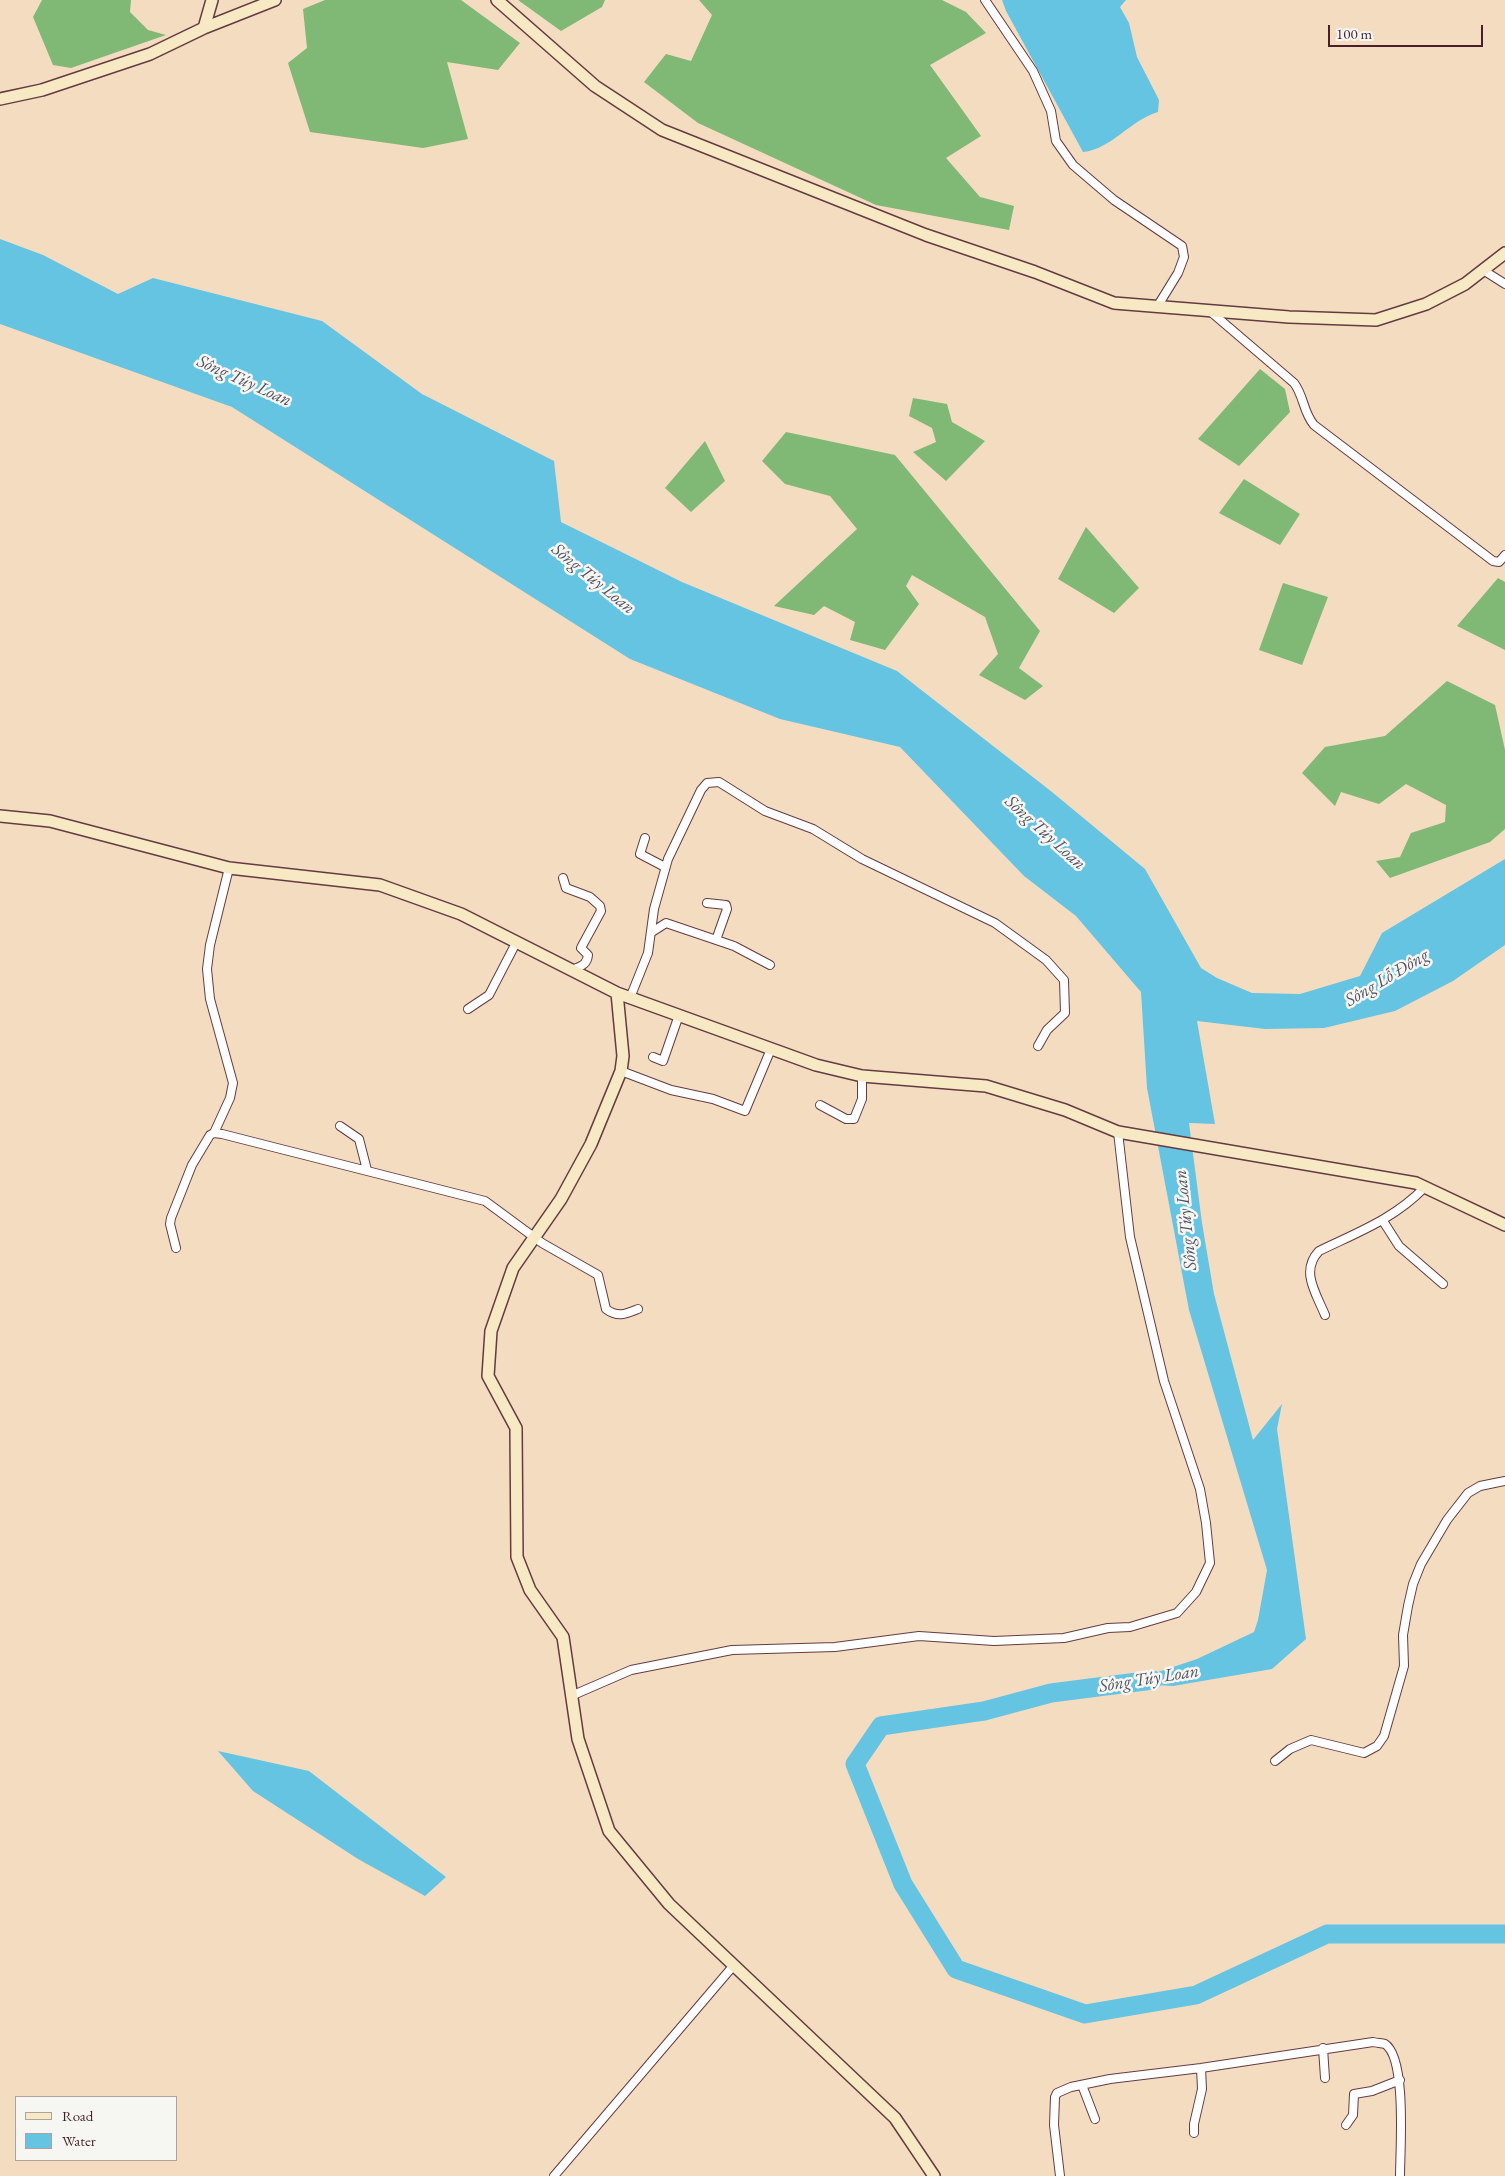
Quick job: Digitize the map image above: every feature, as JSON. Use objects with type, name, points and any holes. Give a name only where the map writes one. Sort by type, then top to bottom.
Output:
[{"type":"street","points":[[204,28],[212,0]]},
{"type":"street","points":[[0,99],[42,90],[150,54],[204,28],[275,0]]},
{"type":"street","points":[[497,0],[595,86],[662,130],[926,235],[1035,272],[1114,303],[1211,312],[1376,320],[1426,304],[1465,284],[1505,253]]},
{"type":"street","points":[[985,0],[1033,71],[1050,111],[1056,141],[1073,165],[1114,200],[1182,246],[1184,257],[1181,265],[1158,307]]},
{"type":"street","points":[[1483,270],[1505,284]]},
{"type":"street","points":[[1211,312],[1294,383],[1300,392],[1308,418],[1314,425],[1494,561],[1499,562],[1505,556]]},
{"type":"street","points":[[630,998],[646,964],[654,909],[665,867],[674,845],[701,790],[707,783],[719,782],[765,811],[813,829],[862,859],[995,923],[1046,960],[1064,980],[1065,1013],[1046,1030],[1038,1046]]},
{"type":"street","points":[[0,816],[50,821],[229,868],[380,885],[461,914],[517,941],[617,994],[816,1065],[862,1076],[986,1086],[1065,1110],[1118,1132],[1416,1183],[1505,1225]]},
{"type":"street","points":[[645,838],[640,854],[665,867]]},
{"type":"street","points":[[176,1248],[170,1224],[171,1218],[192,1165],[210,1135],[214,1133],[230,1098],[233,1083],[210,999],[207,969],[210,945],[229,868]]},
{"type":"street","points":[[563,878],[566,888],[590,897],[600,906],[601,911],[581,948],[588,955],[588,961],[572,970]]},
{"type":"street","points":[[707,903],[726,905],[727,909],[716,940]]},
{"type":"street","points":[[652,932],[666,923],[734,946],[770,965]]},
{"type":"street","points":[[468,1009],[489,994],[517,941]]},
{"type":"street","points":[[617,994],[623,1056],[621,1071],[592,1144],[561,1199],[513,1268],[491,1331],[488,1376],[516,1428],[517,1556],[530,1590],[563,1636],[578,1739],[609,1831],[669,1904],[895,2118],[934,2176]]},
{"type":"street","points":[[653,1057],[663,1061],[679,1015]]},
{"type":"street","points":[[621,1071],[671,1090],[713,1099],[745,1112],[771,1049]]},
{"type":"street","points":[[854,1119],[862,1099],[862,1076]]},
{"type":"street","points":[[820,1106],[846,1119],[854,1119]]},
{"type":"street","points":[[854,1119],[859,1126]]},
{"type":"street","points":[[340,1126],[359,1139],[367,1170]]},
{"type":"street","points":[[571,1696],[631,1670],[732,1650],[834,1647],[919,1636],[994,1641],[1064,1638],[1108,1628],[1130,1627],[1177,1613],[1196,1592],[1210,1563],[1206,1523],[1200,1489],[1164,1381],[1130,1237],[1118,1132]]},
{"type":"street","points":[[214,1133],[485,1201],[534,1236],[542,1244],[600,1277],[606,1309],[610,1312],[623,1316],[638,1309]]},
{"type":"street","points":[[1324,1315],[1309,1277],[1309,1269],[1314,1256],[1319,1251],[1383,1221],[1403,1207],[1425,1187]]},
{"type":"street","points":[[1383,1221],[1399,1246],[1443,1284]]},
{"type":"street","points":[[1275,1761],[1290,1748],[1311,1740],[1364,1753],[1378,1746],[1384,1736],[1404,1666],[1403,1635],[1406,1616],[1413,1584],[1421,1564],[1446,1520],[1468,1493],[1480,1486],[1505,1481]]},
{"type":"street","points":[[554,2176],[734,1966]]},
{"type":"street","points":[[1060,2176],[1054,2125],[1055,2097],[1064,2090],[1110,2079],[1202,2068],[1323,2048],[1374,2042],[1385,2044],[1391,2052],[1400,2080],[1400,2176]]},
{"type":"street","points":[[1323,2048],[1324,2078]]},
{"type":"street","points":[[1194,2133],[1194,2124],[1202,2089],[1202,2068]]},
{"type":"street","points":[[1346,2125],[1353,2115],[1354,2094],[1372,2091],[1400,2080]]},
{"type":"street","points":[[1082,2085],[1095,2119]]},
{"type":"green space","points":[[42,0],[131,0],[130,12],[148,30],[166,35],[71,68],[53,65],[33,17]]},
{"type":"green space","points":[[325,0],[461,0],[520,43],[498,70],[447,62],[468,139],[423,148],[310,132],[288,63],[307,48],[303,9]]},
{"type":"green space","points":[[518,0],[605,0],[602,7],[561,31]]},
{"type":"green space","points":[[699,0],[942,0],[966,12],[986,33],[930,65],[981,136],[946,158],[980,197],[1014,206],[1009,230],[876,205],[698,123],[644,82],[666,54],[691,61],[712,15]]},
{"type":"green space","points":[[1260,369],[1285,389],[1290,412],[1239,466],[1198,439]]},
{"type":"green space","points":[[913,398],[947,404],[952,422],[985,441],[946,481],[913,452],[936,442],[932,428],[909,416]]},
{"type":"green space","points":[[786,432],[895,455],[1040,631],[1019,668],[1043,686],[1025,700],[979,675],[998,654],[985,617],[912,575],[906,586],[919,604],[885,650],[850,640],[855,622],[824,606],[814,615],[774,606],[857,529],[830,496],[785,484],[762,461]]},
{"type":"green space","points":[[705,441],[725,481],[691,512],[665,488]]},
{"type":"green space","points":[[1244,479],[1300,514],[1280,545],[1219,513]]},
{"type":"green space","points":[[1086,527],[1139,588],[1114,613],[1058,579]]},
{"type":"green space","points":[[1498,578],[1505,582],[1505,650],[1457,626]]},
{"type":"green space","points":[[1283,583],[1328,597],[1302,665],[1259,650]]},
{"type":"green space","points":[[1447,681],[1495,705],[1505,750],[1505,829],[1490,842],[1390,878],[1376,861],[1400,857],[1411,833],[1445,822],[1446,805],[1406,784],[1379,804],[1341,792],[1335,806],[1302,773],[1325,747],[1385,736]]},
{"type":"water","points":[[1002,0],[1126,0],[1120,7],[1129,23],[1137,57],[1159,100],[1158,112],[1139,121],[1103,146],[1083,152],[1006,11]]},
{"type":"water","name":"Sông Lỗ Đông","points":[[0,239],[43,255],[118,294],[153,278],[322,321],[422,394],[554,461],[561,522],[682,582],[897,671],[1052,792],[1145,869],[1201,968],[1217,978],[1252,993],[1300,994],[1360,976],[1382,933],[1505,859],[1505,945],[1453,981],[1395,1011],[1324,1028],[1265,1029],[1197,1021],[1215,1124],[1189,1123],[1202,1223],[1214,1294],[1253,1440],[1282,1404],[1277,1429],[1306,1639],[1272,1669],[1173,1686],[1125,1683],[1197,1659],[1254,1632],[1267,1570],[1189,1310],[1147,1088],[1141,992],[1076,916],[1024,876],[900,747],[780,719],[630,659],[232,407],[0,324]]},
{"type":"water","points":[[218,1751],[309,1771],[446,1877],[425,1896],[358,1859],[253,1791]]},
{"type":"waterway","name":"Sông Túy Loan","points":[[1153,1680],[1051,1693],[984,1711],[881,1726],[855,1764],[903,1884],[956,1969],[1085,2014],[1196,1995],[1327,1934],[1505,1934]]}]
